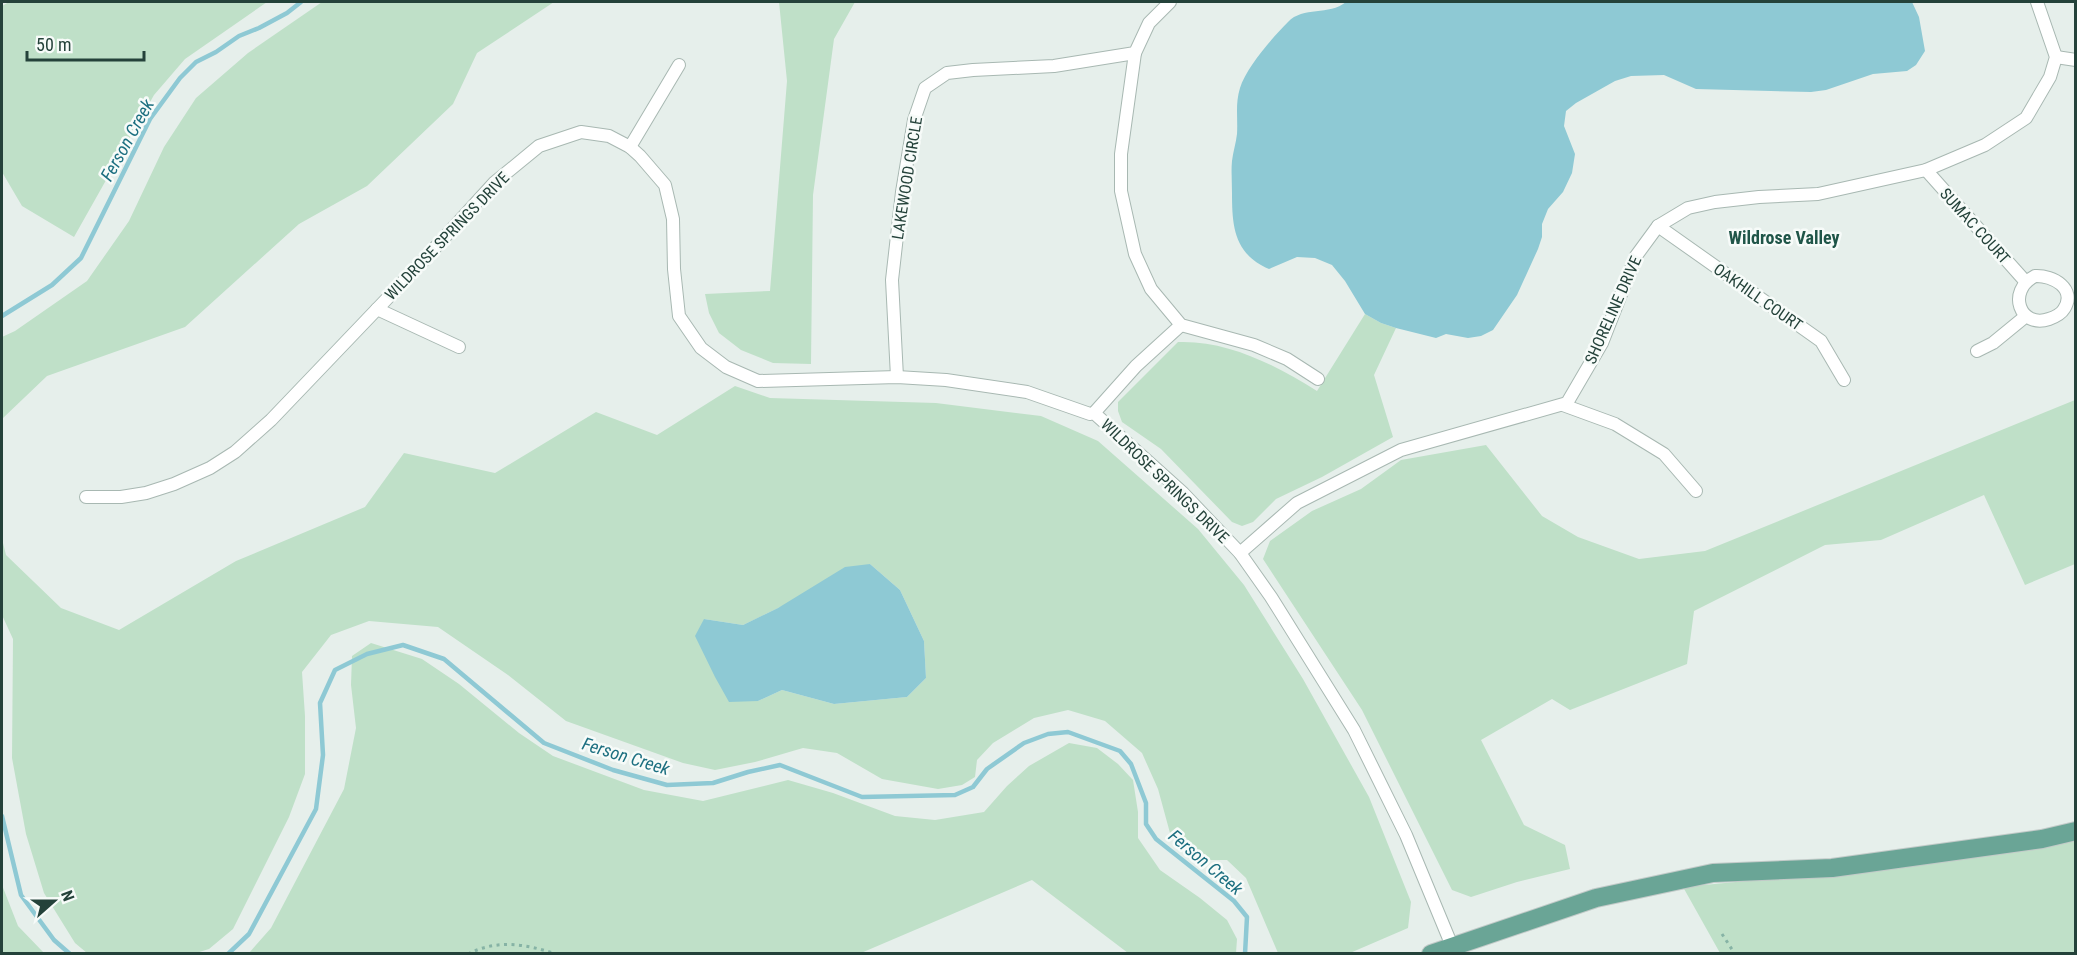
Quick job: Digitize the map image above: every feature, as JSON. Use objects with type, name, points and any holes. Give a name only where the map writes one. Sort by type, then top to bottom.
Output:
[{"type":"main road","points":[[1431,954],[1596,898],[1713,873],[1832,868],[2042,839],[2076,831]]},
{"type":"street","points":[[1170,2],[1149,23],[1135,53],[1121,154],[1121,191],[1135,254],[1151,289],[1181,325],[1254,345],[1287,359],[1318,379]]},
{"type":"street","points":[[2037,2],[2056,57],[2076,60]]},
{"type":"street","name":"LAKEWOOD CIRCLE","points":[[897,377],[892,280],[914,120],[925,88],[947,73],[1054,66],[1135,53]]},
{"type":"street","name":"SHORELINE DRIVE","points":[[1563,405],[1567,403],[1602,343],[1636,256],[1658,226],[1688,208],[1759,197],[1818,194],[1926,170],[1985,145],[2026,118],[2050,77],[2056,57]]},
{"type":"street","points":[[630,147],[679,65]]},
{"type":"street","name":"WILDROSE SPRINGS DRIVE","points":[[86,497],[121,497],[146,493],[174,484],[210,468],[235,452],[271,420],[494,183],[539,146],[581,132],[609,136],[630,147],[665,185],[674,219],[674,269],[679,316],[701,348],[726,367],[758,381],[897,377],[946,380],[1027,392],[1090,414],[1094,413],[1183,493],[1240,553],[1271,597],[1354,730],[1406,835],[1452,946]]},
{"type":"street","name":"SUMAC COURT","points":[[1926,170],[2025,281]]},
{"type":"street","name":"OAKHILL COURT","points":[[1658,226],[1821,341],[1844,380]]},
{"type":"street","points":[[2035,276],[2046,276],[2056,279],[2063,286],[2071,305],[2054,317],[2044,321],[2034,321],[2026,316],[2021,308],[2020,290],[2025,281],[2035,276]]},
{"type":"street","points":[[377,309],[459,347]]},
{"type":"street","points":[[1977,351],[1993,344],[2026,316]]},
{"type":"street","points":[[1094,413],[1136,366],[1181,325]]},
{"type":"street","points":[[1240,553],[1297,503],[1401,450],[1563,405],[1615,424],[1664,454],[1696,491]]},
{"type":"path","points":[[1722,934],[1735,954]]},
{"type":"path","points":[[468,954],[481,947],[503,944],[528,945],[556,954]]},
{"type":"green space","points":[[9,2],[267,2],[185,59],[154,95],[74,237],[22,206],[2,172],[2,6]]},
{"type":"green space","points":[[322,2],[554,2],[477,53],[453,104],[367,186],[299,224],[185,327],[47,376],[2,419],[2,337],[15,331],[87,281],[129,221],[164,147],[196,98],[248,53]]},
{"type":"green space","points":[[779,2],[855,2],[834,39],[813,195],[811,364],[773,363],[741,350],[719,333],[709,313],[705,294],[770,291],[787,81]]},
{"type":"green space","points":[[1365,314],[1396,328],[1374,375],[1393,437],[1322,477],[1276,499],[1253,522],[1242,526],[1232,522],[1161,449],[1122,422],[1118,402],[1178,342],[1196,342],[1233,350],[1285,372],[1317,391]]},
{"type":"green space","points":[[735,386],[770,398],[936,403],[1041,416],[1098,441],[1198,529],[1244,585],[1303,679],[1369,797],[1411,902],[1408,928],[1350,953],[1278,953],[1246,878],[1227,860],[1205,860],[1188,853],[1170,833],[1158,789],[1142,753],[1105,721],[1068,710],[1034,718],[993,743],[977,760],[975,777],[962,785],[938,789],[882,779],[837,753],[803,748],[755,762],[715,770],[683,763],[566,721],[508,675],[438,627],[369,621],[331,635],[302,672],[305,774],[289,817],[233,929],[209,949],[196,953],[87,953],[75,943],[44,893],[26,834],[12,758],[13,639],[2,615],[2,539],[6,555],[61,608],[119,630],[236,561],[365,507],[404,453],[495,473],[596,412],[657,435]],"holes":[[[870,564],[900,590],[924,641],[926,678],[907,697],[834,704],[782,690],[758,701],[704,619],[743,625]]]},
{"type":"green space","points":[[2075,400],[2075,564],[2025,585],[1984,495],[1881,540],[1825,545],[1694,611],[1687,664],[1570,710],[1552,699],[1481,740],[1524,825],[1565,845],[1570,869],[1517,882],[1471,897],[1452,890],[1362,710],[1263,559],[1270,541],[1312,511],[1361,489],[1401,460],[1486,445],[1542,516],[1578,537],[1639,559],[1705,551]]},
{"type":"green space","points":[[371,643],[422,659],[459,684],[519,733],[553,756],[644,790],[703,801],[788,780],[833,793],[895,816],[935,820],[984,812],[1029,766],[1069,743],[1097,748],[1118,764],[1133,780],[1138,812],[1138,838],[1160,870],[1227,920],[1237,939],[1236,953],[1128,953],[1032,880],[861,953],[249,953],[271,928],[344,789],[356,728],[351,685],[352,656]]},
{"type":"green space","points":[[2075,837],[2075,953],[1720,953],[1683,887],[1852,871]]},
{"type":"green space","points":[[2,885],[18,926],[44,953],[2,953]]},
{"type":"water","points":[[1346,2],[1912,2],[1919,17],[1925,51],[1916,65],[1907,71],[1873,74],[1826,90],[1811,92],[1696,89],[1664,75],[1631,76],[1615,81],[1576,103],[1566,111],[1564,126],[1575,154],[1572,173],[1563,192],[1548,209],[1542,224],[1542,237],[1538,249],[1517,295],[1493,330],[1481,336],[1468,338],[1446,334],[1436,338],[1381,323],[1365,314],[1345,281],[1332,265],[1315,258],[1297,257],[1269,269],[1257,263],[1242,247],[1234,228],[1232,158],[1237,134],[1238,100],[1243,80],[1267,45],[1294,17],[1308,12],[1332,9]]},
{"type":"water","points":[[870,564],[900,590],[924,641],[926,678],[907,697],[834,704],[782,690],[758,701],[729,702],[695,636],[704,619],[743,625],[778,608],[845,567]]},
{"type":"waterway","name":"Ferson Creek","points":[[2,316],[52,285],[81,258],[150,119],[180,78],[196,62],[239,36],[287,13],[301,2]]},
{"type":"waterway","name":"Ferson Creek","points":[[228,954],[249,934],[316,809],[323,755],[320,703],[335,670],[367,654],[403,645],[444,659],[544,743],[613,770],[667,785],[713,783],[780,765],[862,797],[955,795],[973,787],[987,769],[1024,743],[1048,734],[1068,732],[1120,751],[1131,764],[1146,803],[1146,824],[1156,839],[1234,901],[1247,917],[1245,954]]},
{"type":"waterway","name":"Ferson Creek","points":[[2,816],[21,895],[54,940],[70,954]]},
{"type":"district","name":"Wildrose Valley","points":[[1784,237]]}]
